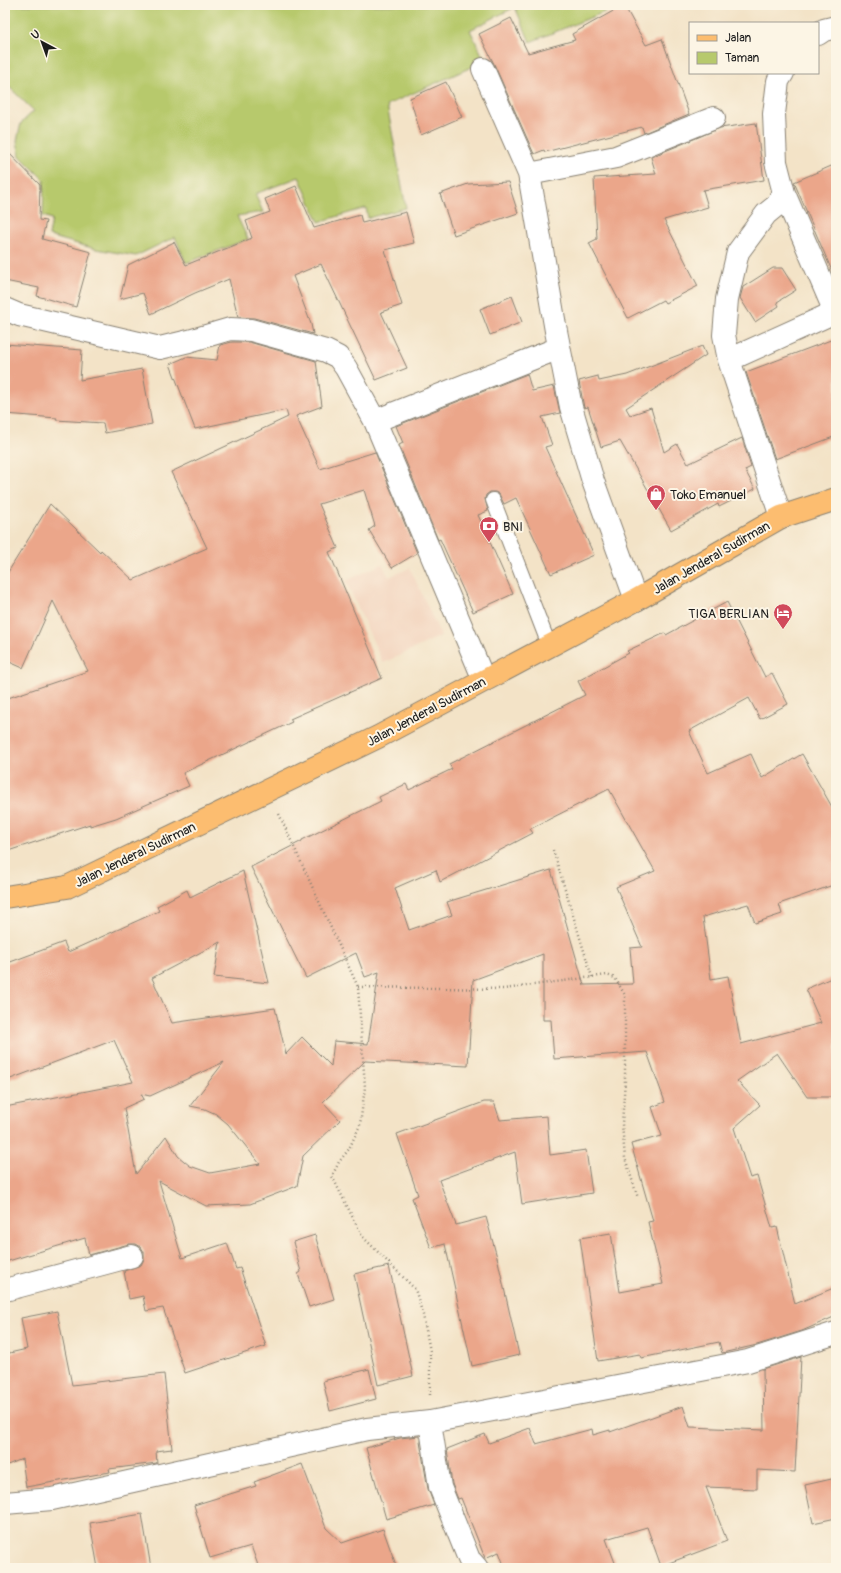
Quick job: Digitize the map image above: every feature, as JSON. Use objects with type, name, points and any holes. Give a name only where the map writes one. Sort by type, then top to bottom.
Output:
[{"type":"main road","name":"Jalan Jenderal Sudirman","points":[[5,897],[67,887],[378,737],[636,600],[781,517],[836,499]]},
{"type":"street","points":[[819,33],[824,30],[836,27]]},
{"type":"street","points":[[483,69],[529,174],[559,348],[571,407],[593,481],[636,600]]},
{"type":"street","points":[[729,360],[835,312],[784,193],[776,162],[774,114],[778,81],[782,74]]},
{"type":"street","points":[[529,174],[616,157],[714,118]]},
{"type":"street","points":[[781,517],[729,360],[724,335],[727,299],[738,252],[766,214],[777,205],[784,193]]},
{"type":"street","points":[[5,309],[19,315],[160,348],[230,329],[251,330],[326,351],[338,357],[346,368],[375,421],[484,680]]},
{"type":"street","points":[[375,421],[559,348]]},
{"type":"street","points":[[5,1290],[132,1256]]},
{"type":"street","points":[[5,1503],[52,1499],[367,1429],[430,1422],[748,1361],[836,1333]]},
{"type":"street","points":[[430,1422],[440,1487],[470,1558],[477,1568]]},
{"type":"lane","points":[[493,500],[549,646]]},
{"type":"path","points":[[268,790],[358,987],[365,1086],[360,1125],[349,1149],[339,1162],[332,1176],[362,1236],[415,1289],[423,1315],[430,1351],[430,1422]]},
{"type":"path","points":[[554,850],[592,977]]},
{"type":"path","points":[[358,987],[504,989],[607,975],[616,978],[625,994],[625,1080],[622,1124],[625,1158],[638,1198]]},
{"type":"shaded area","points":[[382,564],[389,577],[410,568],[441,636],[383,663],[346,581]]},
{"type":"green space","points":[[5,5],[616,5],[612,9],[530,42],[515,7],[470,30],[485,61],[387,105],[406,208],[368,218],[366,208],[319,222],[299,177],[255,194],[263,212],[237,216],[248,239],[186,263],[175,237],[136,256],[96,249],[49,236],[52,219],[43,216],[44,180],[20,156],[17,141],[21,123],[34,111],[5,83]]},
{"type":"building","points":[[624,5],[646,45],[662,39],[689,114],[644,133],[642,127],[545,152],[544,150],[534,154],[479,34],[511,18],[528,53],[575,40],[572,34]]},
{"type":"building","points":[[446,82],[462,117],[421,135],[410,98]]},
{"type":"building","points":[[756,123],[764,180],[703,190],[708,207],[664,220],[698,286],[665,303],[663,300],[628,318],[589,243],[597,239],[594,178],[656,174],[651,157],[720,128]]},
{"type":"building","points":[[5,149],[40,185],[39,220],[46,221],[42,239],[91,252],[76,307],[37,296],[39,288],[5,281]]},
{"type":"building","points":[[836,164],[836,277],[835,278],[794,182]]},
{"type":"building","points":[[508,182],[518,213],[454,235],[440,194],[468,184]]},
{"type":"building","points":[[296,186],[314,228],[360,215],[362,223],[406,212],[414,243],[385,250],[402,305],[381,312],[407,368],[376,380],[321,264],[293,276],[311,324],[313,334],[254,318],[238,317],[229,279],[151,314],[143,293],[120,299],[128,265],[174,242],[186,265],[252,238],[246,221],[270,212],[265,199]]},
{"type":"building","points":[[773,268],[782,268],[796,290],[777,302],[779,306],[755,322],[740,298],[743,287]]},
{"type":"building","points":[[512,296],[522,322],[490,335],[480,309]]},
{"type":"building","points":[[836,338],[836,436],[775,459],[746,372]]},
{"type":"building","points":[[232,342],[249,342],[316,361],[322,406],[296,416],[320,469],[375,452],[417,553],[392,568],[369,530],[375,526],[364,490],[319,504],[338,548],[329,552],[382,678],[290,719],[292,722],[183,773],[189,786],[116,818],[90,826],[90,824],[5,852],[5,699],[88,671],[53,601],[23,668],[5,660],[5,577],[50,504],[100,552],[101,550],[133,580],[207,548],[171,472],[288,417],[286,410],[195,429],[170,364],[186,357],[217,360],[220,345]]},
{"type":"building","points":[[5,344],[82,350],[80,380],[142,369],[152,424],[105,433],[103,423],[56,420],[57,418],[5,414]]},
{"type":"building","points":[[702,346],[706,355],[626,408],[630,415],[651,408],[664,452],[677,444],[688,464],[742,438],[751,467],[745,470],[755,489],[719,507],[718,504],[671,530],[620,441],[601,447],[588,407],[584,408],[579,381],[598,376],[599,381],[627,375]]},
{"type":"building","points":[[527,374],[532,391],[554,386],[560,413],[542,417],[552,445],[545,447],[594,555],[551,574],[516,498],[504,504],[499,494],[490,492],[486,495],[485,499],[488,511],[478,515],[513,594],[473,612],[440,539],[438,540],[399,445],[403,443],[396,426]]},
{"type":"building","points":[[727,602],[765,677],[772,673],[788,704],[760,719],[749,698],[689,731],[708,773],[751,754],[762,778],[802,754],[836,814],[836,884],[779,904],[782,914],[755,923],[748,904],[703,917],[711,979],[728,976],[741,1044],[821,1023],[806,989],[836,976],[836,1097],[807,1097],[777,1053],[737,1081],[760,1105],[734,1128],[750,1178],[757,1176],[772,1228],[777,1227],[795,1304],[836,1287],[836,1316],[802,1331],[757,1345],[722,1353],[719,1342],[641,1358],[640,1354],[598,1361],[580,1238],[611,1233],[620,1292],[663,1284],[648,1222],[653,1221],[631,1144],[662,1136],[652,1107],[665,1102],[647,1052],[554,1059],[551,1020],[543,1020],[543,954],[473,980],[468,1066],[365,1061],[323,1102],[340,1120],[303,1156],[297,1186],[250,1204],[206,1206],[159,1181],[182,1258],[227,1243],[236,1269],[240,1268],[266,1346],[185,1373],[163,1308],[146,1311],[143,1296],[129,1299],[124,1271],[141,1265],[144,1259],[144,1252],[141,1247],[136,1244],[129,1244],[89,1255],[85,1238],[5,1262],[5,1107],[133,1082],[114,1040],[5,1081],[5,964],[64,942],[68,952],[159,911],[157,906],[187,890],[190,897],[243,871],[269,983],[214,977],[220,942],[152,978],[172,1023],[275,1008],[286,1054],[302,1037],[331,1066],[334,1041],[368,1044],[379,972],[365,977],[356,953],[306,978],[251,867],[381,801],[379,797],[406,784],[409,790],[452,769],[449,764],[585,695],[578,681],[629,653],[627,651],[665,633],[666,635]],"holes":[[[609,789],[655,871],[616,887],[642,947],[630,948],[633,984],[584,985],[551,870],[447,902],[452,915],[409,930],[395,888],[436,870],[440,882],[533,833],[530,829]],[[224,1062],[190,1106],[205,1109],[216,1114],[228,1124],[260,1164],[210,1173],[190,1166],[178,1156],[166,1136],[136,1174],[124,1108],[144,1099],[141,1094],[150,1096]]]},
{"type":"building","points":[[484,1102],[494,1102],[500,1120],[547,1116],[550,1155],[586,1150],[592,1193],[522,1204],[515,1152],[439,1180],[456,1225],[486,1217],[498,1261],[519,1355],[472,1366],[445,1244],[431,1248],[412,1198],[418,1195],[397,1134]]},
{"type":"building","points":[[315,1235],[334,1299],[309,1307],[298,1274],[301,1272],[293,1242]]},
{"type":"building","points":[[389,1266],[413,1376],[378,1385],[354,1274]]},
{"type":"building","points":[[57,1311],[72,1385],[164,1374],[172,1449],[156,1451],[157,1463],[109,1469],[110,1472],[26,1487],[22,1459],[5,1466],[5,1354],[27,1349],[21,1318]]},
{"type":"building","points":[[801,1357],[795,1472],[757,1470],[757,1489],[706,1487],[727,1541],[661,1566],[647,1527],[606,1539],[617,1568],[505,1568],[499,1552],[485,1558],[461,1498],[458,1499],[452,1484],[447,1449],[485,1434],[489,1443],[530,1428],[536,1444],[592,1429],[593,1435],[610,1430],[610,1432],[683,1406],[690,1427],[764,1430],[763,1369]]},
{"type":"building","points":[[369,1369],[376,1399],[330,1411],[323,1381]]},
{"type":"building","points":[[419,1436],[428,1489],[434,1505],[386,1519],[366,1448],[400,1438]]},
{"type":"building","points":[[302,1464],[326,1528],[342,1543],[383,1529],[397,1568],[259,1568],[251,1546],[210,1558],[194,1505],[256,1486],[254,1482]]},
{"type":"building","points":[[836,1478],[836,1518],[813,1523],[805,1485]]},
{"type":"building","points":[[142,1514],[151,1568],[98,1568],[90,1523]]},
{"type":"place","name":"Toko Emanuel","points":[[656,511]]},
{"type":"place","name":"BNI","points":[[489,543]]},
{"type":"place","name":"TIGA BERLIAN","points":[[783,630]]}]
